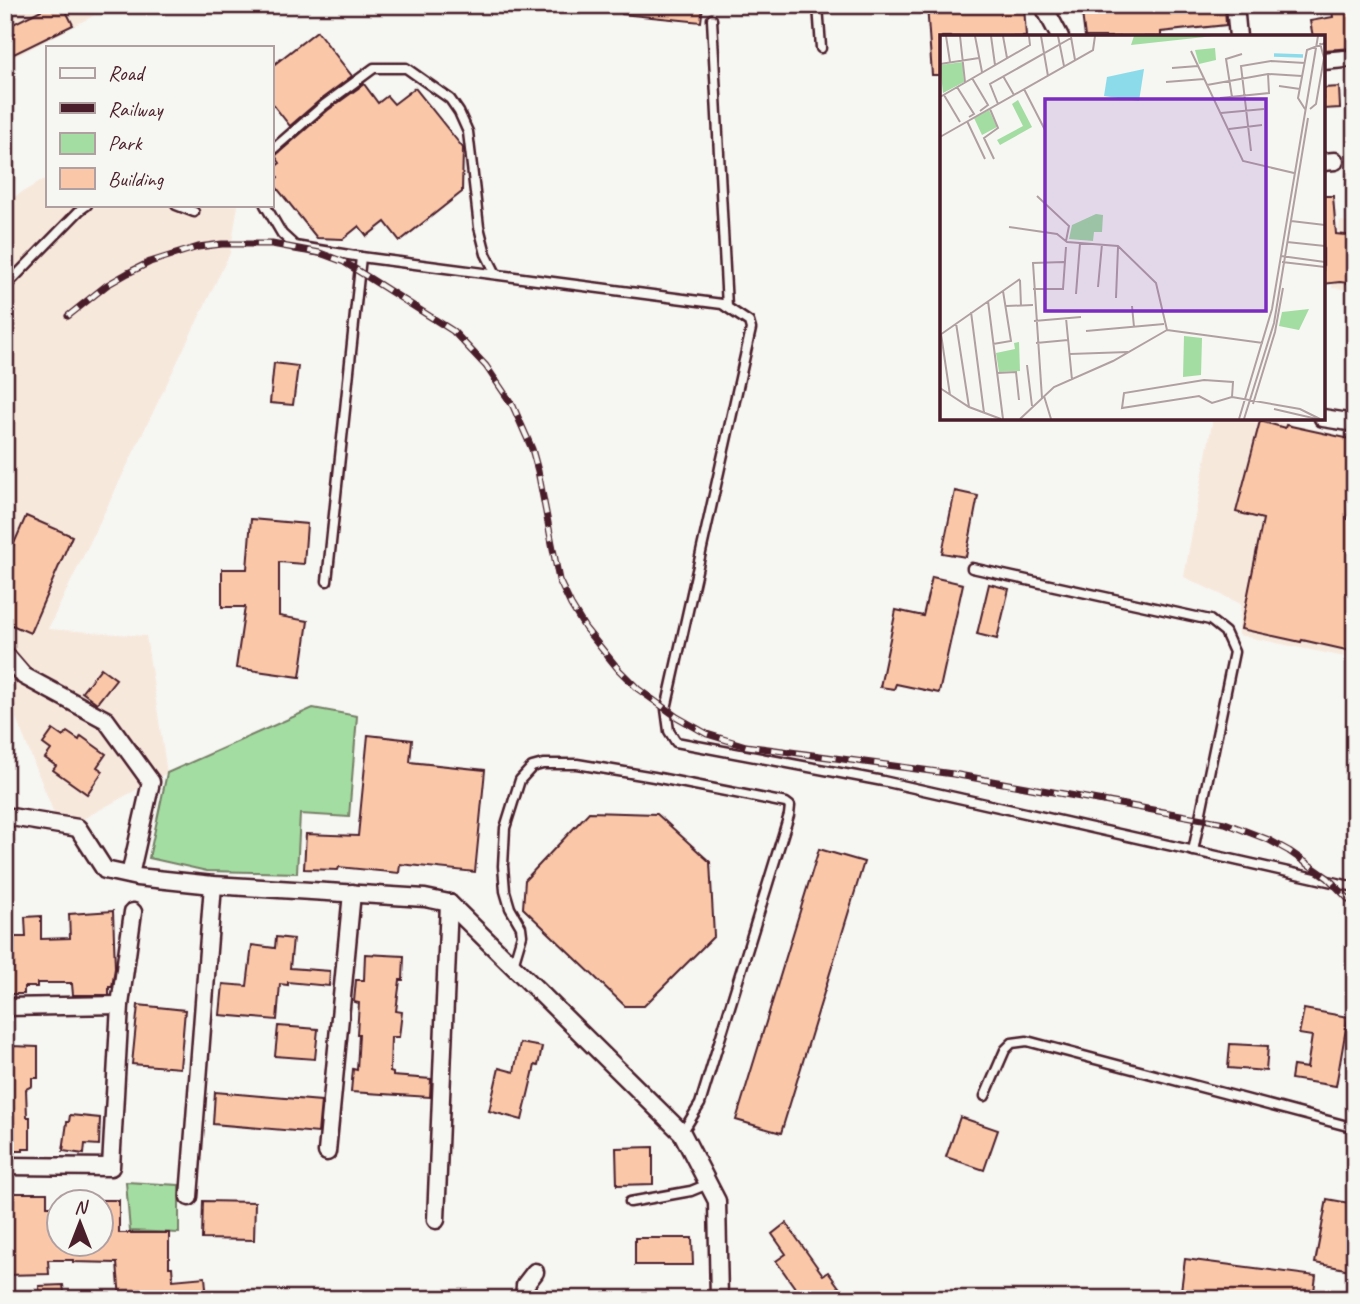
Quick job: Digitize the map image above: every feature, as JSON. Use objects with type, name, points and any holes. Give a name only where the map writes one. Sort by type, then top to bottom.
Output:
[{"type":"street","points":[[1043,5],[1058,35]]},
{"type":"street","points":[[1235,5],[1238,35]]},
{"type":"street","points":[[1325,61],[1345,59]]},
{"type":"street","points":[[1325,418],[1355,423]]},
{"type":"street","points":[[5,654],[24,676],[106,720],[151,782],[130,875]]},
{"type":"street","points":[[5,816],[78,828],[105,870],[130,875],[213,885],[425,898],[449,903],[682,1133],[717,1201],[719,1299]]},
{"type":"street","points":[[189,1197],[213,885]]},
{"type":"street","points":[[327,1152],[352,894]]},
{"type":"street","points":[[436,1220],[449,903]]},
{"type":"street","points":[[5,1166],[111,1167],[120,1005],[133,912]]},
{"type":"street","points":[[5,1007],[120,1005]]},
{"type":"street","points":[[524,1299],[526,1285],[535,1272]]},
{"type":"lane","points":[[818,5],[821,48]]},
{"type":"lane","points":[[712,19],[727,307]]},
{"type":"lane","points":[[273,149],[324,105],[373,68],[406,68],[450,99],[468,132],[479,227],[486,254],[496,274]]},
{"type":"lane","points":[[5,287],[85,206]]},
{"type":"lane","points":[[179,206],[194,212]]},
{"type":"lane","points":[[266,206],[282,234],[295,246],[722,304],[748,322],[751,329],[666,709],[669,731],[676,742],[883,781],[1355,887]]},
{"type":"lane","points":[[327,581],[361,257]]},
{"type":"lane","points":[[972,568],[1210,620],[1225,632],[1234,653],[1193,850]]},
{"type":"lane","points":[[513,965],[522,935],[505,891],[505,828],[520,780],[532,767],[543,764],[577,764],[654,776],[790,806],[700,1104],[682,1133]]},
{"type":"lane","points":[[985,1097],[1006,1050],[1012,1043],[1027,1041],[1355,1128]]},
{"type":"lane","points":[[630,1202],[691,1191],[708,1184]]},
{"type":"shaded area","points":[[5,5],[114,5],[5,62]]},
{"type":"shaded area","points":[[46,179],[46,206],[238,206],[230,253],[48,629],[146,636],[167,773],[61,831],[5,690],[5,202]]},
{"type":"shaded area","points":[[1340,221],[1355,223],[1355,290],[1332,288]]},
{"type":"shaded area","points":[[1213,420],[1270,420],[1355,438],[1355,659],[1238,635],[1241,604],[1184,577]]},
{"type":"green space","points":[[313,708],[357,716],[349,817],[300,814],[297,873],[207,871],[149,858],[167,773]]},
{"type":"green space","points":[[126,1182],[179,1185],[179,1233],[130,1231]]},
{"type":"water","points":[[517,5],[582,5],[580,14]]},
{"type":"building","points":[[51,5],[63,5],[73,25],[14,54],[5,36],[5,28]]},
{"type":"building","points":[[622,5],[703,5],[701,22],[622,14]]},
{"type":"building","points":[[927,5],[1024,5],[1026,35],[940,35],[940,75],[932,75]]},
{"type":"building","points":[[1081,5],[1225,5],[1226,25],[1161,32],[1161,35],[1085,35]]},
{"type":"building","points":[[1331,5],[1355,5],[1355,48],[1325,50],[1325,35],[1313,35],[1310,21],[1333,17]]},
{"type":"building","points":[[317,31],[352,76],[290,126],[273,105],[273,65]]},
{"type":"building","points":[[364,84],[378,103],[387,96],[394,104],[415,88],[463,148],[462,192],[400,241],[385,222],[367,236],[359,226],[343,239],[317,238],[273,183],[278,177],[273,168],[280,163],[275,156],[328,110]]},
{"type":"building","points":[[1339,87],[1340,108],[1325,109],[1325,88]]},
{"type":"building","points":[[1325,196],[1333,196],[1336,234],[1355,236],[1355,284],[1325,284]]},
{"type":"building","points":[[274,363],[298,366],[293,405],[270,403]]},
{"type":"building","points":[[1260,421],[1355,440],[1355,481],[1347,519],[1355,520],[1355,652],[1241,629],[1263,519],[1236,512]]},
{"type":"building","points":[[955,491],[978,496],[966,557],[942,553]]},
{"type":"building","points":[[26,516],[72,536],[30,633],[5,622],[5,564]]},
{"type":"building","points":[[251,519],[307,524],[304,564],[279,562],[279,616],[308,621],[300,677],[236,668],[245,607],[222,607],[222,569],[247,569]]},
{"type":"building","points":[[932,577],[963,584],[939,693],[896,684],[894,689],[880,687],[896,610],[923,616]]},
{"type":"building","points":[[989,584],[1009,589],[997,639],[977,634]]},
{"type":"building","points":[[101,668],[116,679],[97,703],[82,692]]},
{"type":"building","points":[[53,730],[63,737],[67,732],[79,740],[81,736],[106,754],[97,767],[103,771],[87,794],[53,770],[56,766],[45,758],[51,750],[43,744]]},
{"type":"building","points":[[368,735],[412,740],[410,762],[485,770],[475,872],[400,864],[399,873],[339,867],[338,870],[304,869],[306,834],[358,836]]},
{"type":"building","points":[[589,812],[657,814],[710,862],[714,936],[644,1006],[625,1006],[523,908],[525,880]]},
{"type":"building","points":[[819,849],[864,862],[781,1133],[736,1120]]},
{"type":"building","points":[[113,911],[115,968],[109,995],[73,995],[71,983],[37,983],[37,987],[24,987],[24,994],[5,994],[5,944],[10,943],[10,937],[26,937],[25,917],[41,916],[41,939],[70,938],[69,914]]},
{"type":"building","points":[[276,937],[293,939],[290,968],[330,971],[329,986],[288,982],[288,985],[280,984],[277,1020],[220,1015],[223,984],[247,986],[252,945],[275,948]]},
{"type":"building","points":[[365,954],[404,956],[403,980],[400,980],[396,1011],[402,1012],[399,1037],[391,1037],[390,1072],[393,1076],[431,1079],[430,1097],[351,1092],[353,1069],[357,1070],[359,1034],[359,1003],[354,1002],[356,980],[364,980]]},
{"type":"building","points":[[138,1005],[185,1010],[180,1068],[132,1064]]},
{"type":"building","points":[[1304,1009],[1348,1017],[1336,1086],[1291,1079],[1293,1066],[1307,1068],[1312,1036],[1299,1034]]},
{"type":"building","points":[[278,1026],[318,1029],[315,1059],[275,1056]]},
{"type":"building","points":[[520,1043],[542,1047],[522,1120],[489,1111],[499,1068],[514,1072]]},
{"type":"building","points":[[1230,1044],[1268,1046],[1266,1071],[1228,1068]]},
{"type":"building","points":[[11,1046],[38,1047],[38,1078],[32,1078],[32,1086],[26,1089],[27,1117],[30,1117],[30,1149],[23,1151],[5,1151],[5,1078],[11,1075]]},
{"type":"building","points":[[215,1092],[321,1101],[318,1133],[213,1124]]},
{"type":"building","points":[[70,1115],[100,1118],[99,1145],[85,1144],[84,1154],[63,1151]]},
{"type":"building","points":[[960,1117],[998,1130],[984,1170],[946,1157]]},
{"type":"building","points":[[653,1147],[653,1184],[617,1185],[616,1148]]},
{"type":"building","points":[[5,1193],[46,1193],[46,1258],[116,1258],[116,1200],[119,1200],[119,1233],[169,1233],[169,1267],[172,1267],[173,1280],[205,1277],[207,1299],[120,1299],[117,1263],[48,1260],[49,1274],[5,1275]]},
{"type":"building","points":[[1327,1199],[1355,1204],[1355,1246],[1350,1270],[1315,1263]]},
{"type":"building","points":[[203,1201],[255,1202],[254,1240],[202,1239]]},
{"type":"building","points":[[786,1223],[823,1275],[828,1272],[844,1294],[837,1299],[803,1299],[776,1261],[786,1254],[772,1234]]},
{"type":"building","points":[[635,1238],[692,1238],[693,1265],[635,1265]]},
{"type":"building","points":[[1185,1259],[1316,1276],[1313,1299],[1180,1299]]},
{"type":"building","points":[[63,1285],[65,1299],[40,1299],[39,1286]]},
{"type":"railway","points":[[68,316],[107,285],[128,273],[150,262],[198,247],[272,244],[320,253],[344,262],[453,331],[486,366],[513,406],[532,449],[559,580],[571,605],[585,628],[619,670],[638,689],[677,717],[707,734],[746,746],[953,774],[1225,823],[1289,851],[1328,878],[1355,906]]}]
